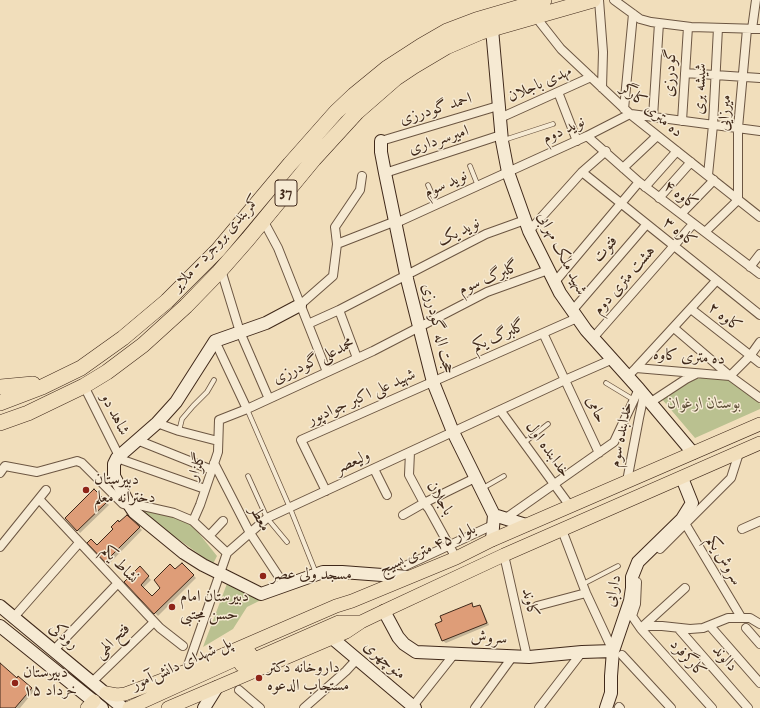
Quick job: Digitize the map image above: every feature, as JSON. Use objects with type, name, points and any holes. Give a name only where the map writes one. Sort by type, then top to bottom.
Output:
[{"type":"highway","name":"کمربندی بروجرد - ملایر","points":[[0,403],[54,381],[81,368],[106,351],[167,302],[218,250],[336,112],[387,68],[420,46],[447,31],[476,20],[544,0]]},
{"type":"highway","name":"کمربندی بروجرد - ملایر","points":[[0,423],[28,412],[84,386],[107,372],[143,345],[186,306],[221,270],[328,143],[357,112],[375,95],[414,66],[440,50],[481,32],[593,0]]},
{"type":"highway","points":[[0,387],[14,387],[54,381]]},
{"type":"main road","name":"بلوار ۴۵ متری بسیج","points":[[106,693],[117,695],[125,694],[186,672],[336,606],[352,601],[407,572],[453,552],[492,540],[760,424]]},
{"type":"main road","points":[[168,708],[346,632],[361,622],[504,555],[760,443]]},
{"type":"main road","points":[[352,601],[338,618],[361,622]]},
{"type":"main road","name":"پل شهدای دانش‌آموز","points":[[128,708],[338,618]]},
{"type":"main road","name":"پل شهدای دانش‌آموز","points":[[145,708],[338,618]]},
{"type":"street","points":[[600,0],[603,52],[602,88]]},
{"type":"street","points":[[614,0],[640,19],[659,23],[688,27],[753,29]]},
{"type":"street","name":"میرزایی","points":[[738,200],[738,128],[743,77],[753,29],[756,0]]},
{"type":"street","points":[[633,14],[627,111],[653,117],[760,131]]},
{"type":"street","name":"ده متری کارگر","points":[[534,16],[561,49],[627,111],[760,217]]},
{"type":"street","points":[[653,117],[659,23]]},
{"type":"street","name":"گودرزی","points":[[682,121],[688,27]]},
{"type":"street","name":"شیشه بری","points":[[711,177],[718,28]]},
{"type":"street","name":"شهید ملک مهرابی","points":[[492,29],[499,112],[508,172],[527,226],[554,283],[593,338],[613,359],[632,372],[642,397],[693,453]]},
{"type":"street","points":[[685,73],[760,78]]},
{"type":"street","name":"مهدی باجلان","points":[[499,112],[558,92],[591,77]]},
{"type":"street","points":[[558,92],[577,141]]},
{"type":"street","name":"نوید دوم","points":[[508,172],[587,136],[627,111]]},
{"type":"street","name":"احمد گودرزی","points":[[381,141],[499,112]]},
{"type":"street","name":"کاوه ۴","points":[[587,136],[659,198],[760,274]]},
{"type":"street","points":[[624,168],[657,136]]},
{"type":"street","name":"امیرسرداری","points":[[385,173],[502,138]]},
{"type":"street","name":"حجت اله گودرزی","points":[[381,141],[381,152],[385,173],[407,275],[433,382],[453,432],[481,490],[498,520]]},
{"type":"street","points":[[554,283],[620,204],[677,151]]},
{"type":"street","points":[[527,226],[582,172],[606,152]]},
{"type":"street","points":[[659,198],[691,162]]},
{"type":"street","name":"نوید سوم","points":[[337,244],[396,222],[508,172]]},
{"type":"street","name":"کاوه ۳","points":[[582,172],[646,225],[760,315]]},
{"type":"street","points":[[362,176],[360,190],[336,227],[337,244],[333,276],[300,305],[266,323],[215,341],[176,402],[157,423],[118,457],[114,464],[114,476],[134,512],[190,558],[261,594],[323,572],[407,572]]},
{"type":"street","points":[[680,214],[711,177]]},
{"type":"street","points":[[705,232],[738,200]]},
{"type":"street","points":[[263,220],[278,248],[327,372]]},
{"type":"street","name":"هشت متری دوم","points":[[593,338],[693,224]]},
{"type":"street","name":"فتوت","points":[[575,314],[646,225]]},
{"type":"street","name":"نوید یک","points":[[339,310],[486,234],[527,226]]},
{"type":"street","points":[[750,266],[760,254]]},
{"type":"street","points":[[221,270],[240,332],[269,399]]},
{"type":"street","name":"گلبرگ سوم","points":[[420,327],[487,292],[548,270]]},
{"type":"street","points":[[632,372],[716,281]]},
{"type":"street","name":"کاوه ۲","points":[[691,309],[760,363]]},
{"type":"street","points":[[308,324],[339,310],[357,358]]},
{"type":"street","name":"گلبرگ یکم","points":[[433,382],[543,333],[575,314]]},
{"type":"street","name":"محمدعلی گودرزی","points":[[219,420],[269,399],[420,327]]},
{"type":"street","points":[[674,328],[730,376],[760,398]]},
{"type":"street","name":"حامی","points":[[543,333],[599,453]]},
{"type":"street","points":[[215,341],[247,409]]},
{"type":"street","name":"ده متری کاوه","points":[[632,372],[730,376],[750,356],[760,342]]},
{"type":"street","name":"ولیعصر","points":[[186,672],[227,553],[267,518],[613,359]]},
{"type":"street","points":[[453,552],[498,520],[555,485],[614,442],[642,397],[697,374]]},
{"type":"street","name":"شهید علی اکبر جوادپور","points":[[326,491],[301,440],[433,382]]},
{"type":"street","name":"شاهد دو","points":[[84,386],[118,457]]},
{"type":"street","name":"خدابنده سوم","points":[[627,481],[642,397]]},
{"type":"street","name":"خدابنده اول","points":[[500,410],[570,506]]},
{"type":"street","name":"گلزار","points":[[193,521],[218,452],[219,420]]},
{"type":"street","points":[[157,423],[179,431],[218,441]]},
{"type":"street","points":[[137,440],[213,466]]},
{"type":"street","name":"باجلان","points":[[410,452],[409,475],[453,552]]},
{"type":"street","name":"کارگرفرد","points":[[712,708],[641,629],[632,616],[636,604],[637,577],[644,564],[684,522],[731,478],[739,453]]},
{"type":"street","points":[[118,457],[205,488]]},
{"type":"street","points":[[0,473],[5,466],[37,472],[77,461],[82,463],[123,504],[130,506],[134,504],[174,513],[193,521],[227,553]]},
{"type":"street","name":"معطر","points":[[213,466],[250,533],[285,586]]},
{"type":"street","points":[[374,469],[387,495]]},
{"type":"street","points":[[403,515],[475,478]]},
{"type":"street","name":"دارابی","points":[[606,708],[611,693],[611,676],[630,601],[632,577],[638,562],[684,522],[692,503],[682,478]]},
{"type":"street","points":[[0,547],[46,490]]},
{"type":"street","name":"نشاط یکم","points":[[39,499],[154,622],[183,646]]},
{"type":"street","points":[[498,520],[526,525]]},
{"type":"street","points":[[492,540],[498,520]]},
{"type":"street","points":[[209,536],[223,521]]},
{"type":"street","points":[[742,529],[760,521]]},
{"type":"street","name":"سروش یکم","points":[[684,522],[741,617]]},
{"type":"street","points":[[562,530],[586,593],[618,653],[671,708]]},
{"type":"street","points":[[10,634],[17,629],[17,619],[79,543]]},
{"type":"street","name":"کاوند","points":[[504,555],[527,657]]},
{"type":"street","points":[[54,650],[118,584]]},
{"type":"street","points":[[641,629],[685,588]]},
{"type":"street","points":[[537,606],[586,593]]},
{"type":"street","name":"رودکی","points":[[0,606],[123,708]]},
{"type":"street","name":"سروش","points":[[384,611],[398,637],[404,644],[416,652],[527,657],[582,652],[618,653]]},
{"type":"street","points":[[641,629],[648,626],[703,628],[728,618],[741,617],[750,618],[760,624]]},
{"type":"street","name":"فتح الهی","points":[[92,682],[154,622]]},
{"type":"street","name":"رودکی","points":[[0,626],[34,653],[94,706]]},
{"type":"street","points":[[710,626],[760,683]]},
{"type":"street","name":"دالوند","points":[[678,628],[748,708]]},
{"type":"street","points":[[746,628],[760,644]]},
{"type":"street","name":"منوچهری","points":[[332,638],[358,658],[414,707]]},
{"type":"street","points":[[34,653],[33,647],[37,643],[44,642]]},
{"type":"street","points":[[540,708],[582,652]]},
{"type":"street","points":[[414,707],[455,653]]},
{"type":"street","points":[[475,708],[513,656]]},
{"type":"street","points":[[304,708],[346,671],[358,658]]},
{"type":"street","points":[[204,708],[217,687]]},
{"type":"street","points":[[239,690],[256,707]]},
{"type":"lane","points":[[502,138],[553,124]]},
{"type":"lane","points":[[470,166],[478,186]]},
{"type":"lane","points":[[428,185],[436,205]]},
{"type":"lane","points":[[179,431],[182,419],[207,392],[214,380]]},
{"type":"lane","points":[[606,383],[642,397]]},
{"type":"lane","points":[[247,409],[290,508],[316,574]]},
{"type":"lane","points":[[524,442],[548,424]]},
{"type":"lane","points":[[248,476],[267,518],[286,542]]},
{"type":"lane","points":[[481,490],[504,476]]},
{"type":"lane","points":[[583,584],[618,566]]},
{"type":"green space","name":"بوستان ارغوان","points":[[705,377],[726,379],[739,385],[757,398],[760,404],[760,409],[695,438],[661,398],[689,381]]},
{"type":"green space","points":[[143,510],[182,518],[193,526],[217,556],[213,564],[143,514]]},
{"type":"green space","points":[[228,581],[263,599],[247,607],[233,629],[203,647]]},
{"type":"building","points":[[94,489],[107,502],[77,531],[65,518]]},
{"type":"building","points":[[127,515],[140,527],[105,562],[87,543],[91,539],[97,545],[113,529],[111,527],[118,520],[119,522]]},
{"type":"building","points":[[182,563],[194,575],[154,614],[124,582],[140,566],[149,576],[141,585],[152,596],[160,588],[154,580],[170,564],[175,569]]},
{"type":"building","points":[[472,603],[473,607],[480,605],[487,623],[442,641],[435,624],[442,621],[440,616]]},
{"type":"building","points":[[0,663],[17,678],[18,676],[32,688],[15,708],[0,708]]},
{"type":"place","name":"دبیرستان دخترانه معلم","points":[[86,490]]},
{"type":"place","name":"مسجد ولی عصر","points":[[263,576]]},
{"type":"place","name":"دبیرستان امام حسن مجتبی","points":[[172,607]]},
{"type":"place","name":"داروخانه دکتر مستجاب الدعوه","points":[[259,678]]},
{"type":"place","name":"دبیرستان ۱۵ خرداد","points":[[15,683]]}]
